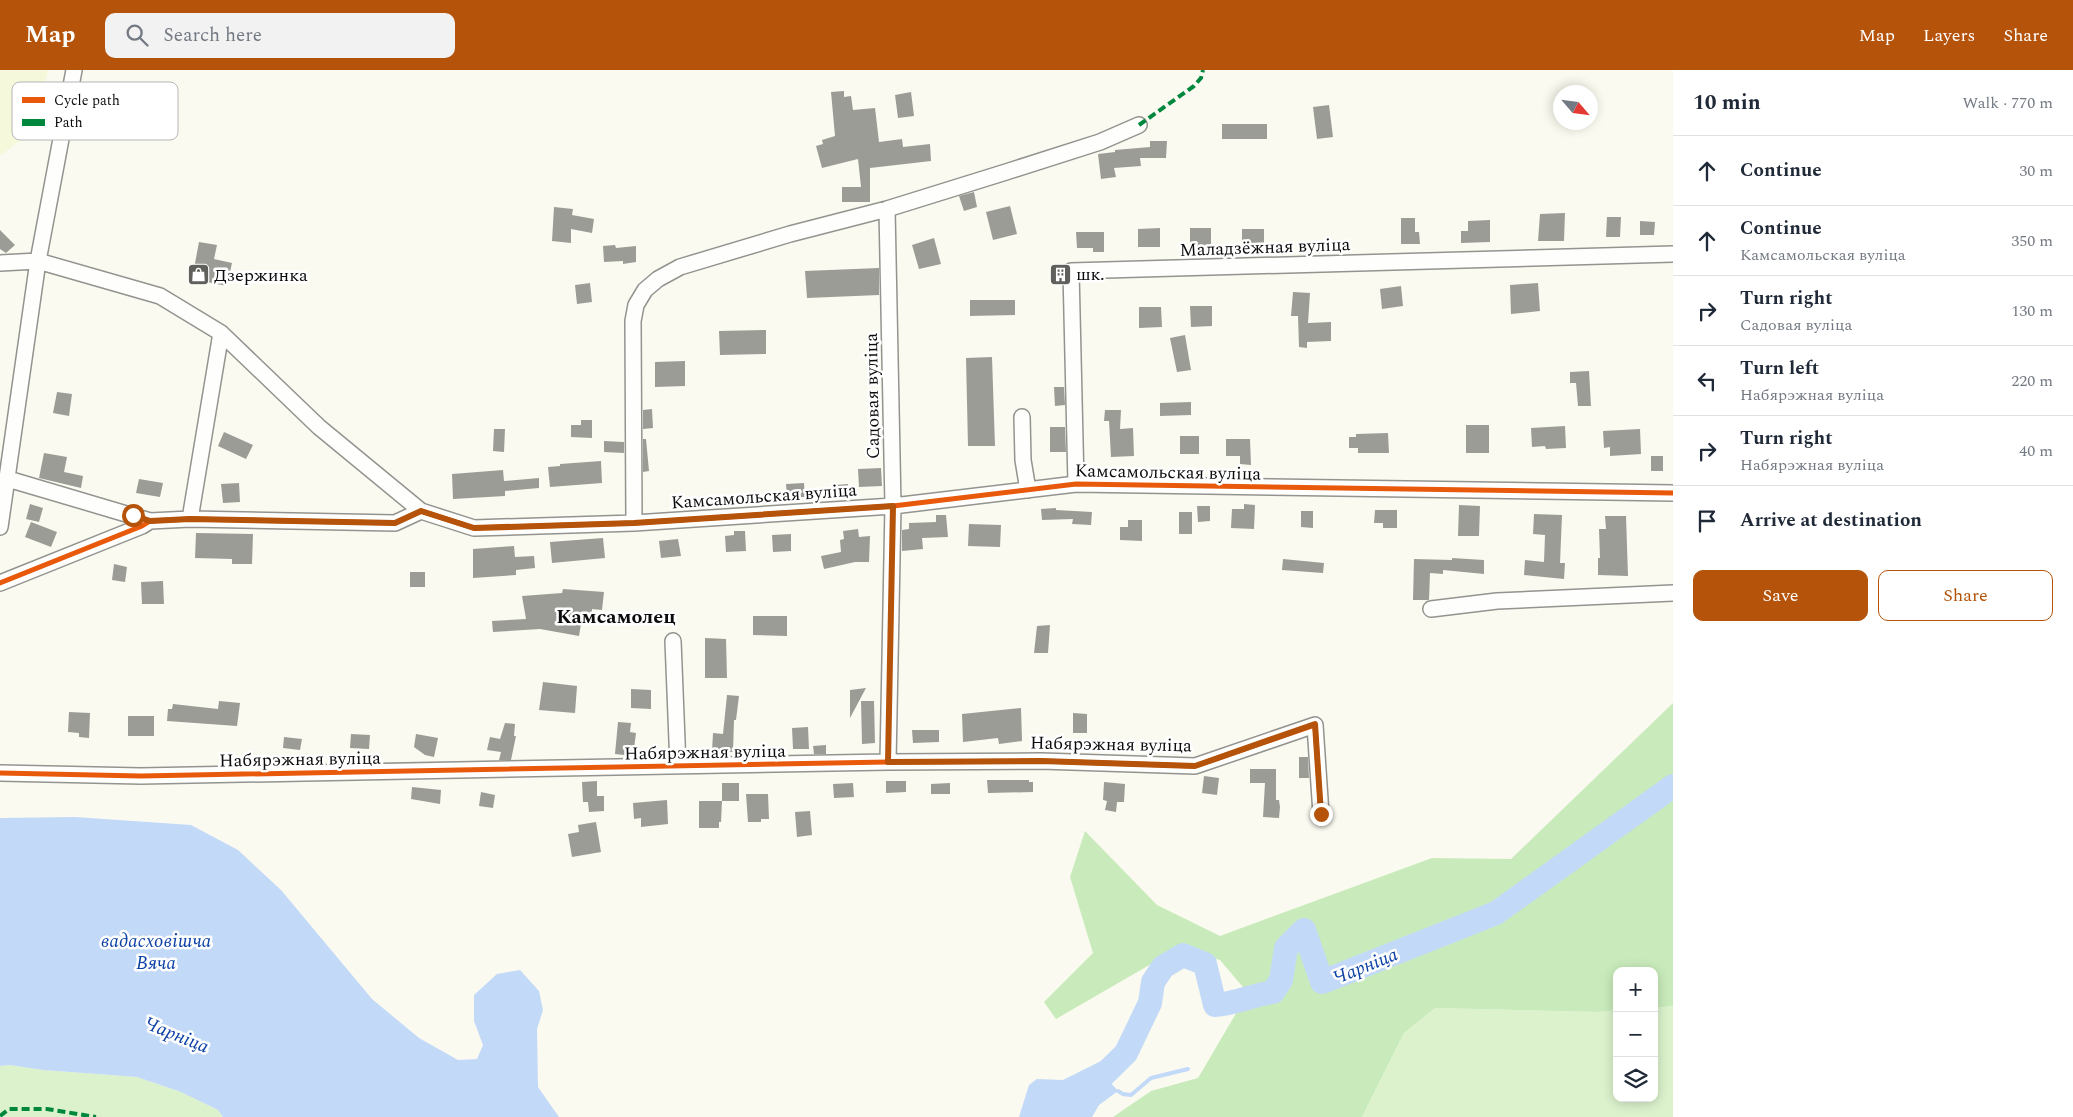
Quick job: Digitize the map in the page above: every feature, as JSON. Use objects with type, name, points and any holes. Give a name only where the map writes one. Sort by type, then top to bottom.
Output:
[{"type":"street","points":[[634,523],[633,321],[636,305],[645,290],[658,279],[680,267],[790,234],[887,209],[1100,142],[1139,125]]},
{"type":"street","points":[[0,527],[38,261],[61,140]]},
{"type":"street","name":"Садовая вуліца","points":[[887,209],[893,506],[888,762]]},
{"type":"street","name":"Маладзёжная вуліца","points":[[1076,484],[1071,270],[1673,254]]},
{"type":"street","points":[[0,263],[38,261],[160,296],[221,333],[319,427],[421,511],[395,523],[190,519],[150,521],[8,479]]},
{"type":"street","points":[[190,519],[221,333]]},
{"type":"street","points":[[1022,417],[1023,460],[1028,490]]},
{"type":"street","name":"Камсамольская вуліца","points":[[421,511],[474,528],[634,523],[893,506],[1076,484],[1673,493]]},
{"type":"street","points":[[0,582],[142,526],[150,521]]},
{"type":"street","points":[[1431,609],[1497,601],[1673,593]]},
{"type":"street","points":[[673,641],[678,766]]},
{"type":"street","name":"Набярэжная вуліца","points":[[0,773],[141,776],[888,762],[1041,761],[1195,766],[1315,724],[1321,814]]},
{"type":"green space","points":[[0,70],[48,70],[46,82],[12,82],[12,140],[21,140],[0,156]]},
{"type":"green space","points":[[1673,703],[1673,1006],[1658,1008],[1658,967],[1613,967],[1613,1010],[1599,1012],[1435,1008],[1404,1033],[1362,1117],[1113,1117],[1151,1091],[1198,1078],[1248,993],[1220,960],[1177,949],[1056,1019],[1044,1002],[1093,953],[1070,877],[1085,831],[1157,905],[1220,936],[1432,858],[1511,859]]},
{"type":"green space","points":[[1673,1006],[1673,1117],[1362,1117],[1404,1033],[1435,1008],[1599,1012],[1613,1010],[1613,1102],[1658,1102],[1658,1008]]},
{"type":"green space","points":[[9,1065],[43,1070],[137,1077],[181,1092],[218,1110],[223,1117],[0,1117],[0,1066]]},
{"type":"water","name":"вадасховішча Вяча","points":[[75,817],[191,825],[238,850],[281,890],[372,999],[419,1038],[458,1060],[477,1059],[483,1045],[474,1021],[474,995],[497,974],[520,970],[539,991],[543,1010],[537,1029],[538,1087],[559,1117],[223,1117],[218,1110],[181,1092],[137,1077],[43,1070],[9,1065],[0,1066],[0,818]]},
{"type":"water","points":[[1117,1053],[1126,1053],[1111,1075],[1110,1082],[1118,1091],[1099,1105],[1092,1117],[1019,1117],[1029,1085],[1037,1079],[1063,1080]]},
{"type":"building","points":[[844,91],[844,97],[851,96],[853,110],[875,108],[879,142],[902,139],[903,147],[930,144],[931,161],[870,168],[870,202],[842,202],[842,187],[861,187],[858,159],[822,168],[816,146],[823,144],[822,140],[835,136],[831,92]]},
{"type":"building","points":[[911,92],[914,116],[898,118],[895,95]]},
{"type":"building","points":[[1329,105],[1333,137],[1317,139],[1313,107]]},
{"type":"building","points":[[1222,124],[1267,124],[1267,139],[1222,139]]},
{"type":"building","points":[[1150,141],[1167,141],[1166,158],[1140,158],[1141,166],[1114,168],[1116,177],[1101,179],[1098,154],[1115,152],[1115,150],[1150,147]]},
{"type":"building","points":[[974,192],[977,207],[964,211],[959,196]]},
{"type":"building","points":[[1010,206],[1017,234],[993,240],[986,212]]},
{"type":"building","points":[[554,207],[573,209],[572,215],[594,219],[592,233],[571,229],[571,243],[552,241]]},
{"type":"building","points":[[1565,213],[1564,241],[1538,241],[1540,214]]},
{"type":"building","points":[[1607,217],[1621,217],[1620,237],[1606,237]]},
{"type":"building","points":[[1401,218],[1415,218],[1415,232],[1419,232],[1420,244],[1401,244]]},
{"type":"building","points":[[1490,220],[1490,242],[1461,243],[1461,231],[1468,231],[1468,221]]},
{"type":"building","points":[[1640,221],[1655,222],[1654,235],[1640,235]]},
{"type":"building","points":[[1160,228],[1160,247],[1138,247],[1138,229]]},
{"type":"building","points":[[1190,228],[1211,228],[1211,246],[1190,246]]},
{"type":"building","points":[[1242,229],[1264,229],[1264,247],[1242,246]]},
{"type":"building","points":[[0,230],[15,245],[6,253],[0,249]]},
{"type":"building","points":[[1076,232],[1104,232],[1104,252],[1093,252],[1093,248],[1077,248]]},
{"type":"building","points":[[934,238],[941,264],[919,269],[912,245]]},
{"type":"building","points":[[199,242],[217,245],[214,259],[232,263],[227,286],[192,279]]},
{"type":"building","points":[[615,245],[616,248],[636,246],[636,262],[623,264],[623,261],[604,262],[603,246]]},
{"type":"building","points":[[879,268],[879,295],[807,298],[805,271]]},
{"type":"building","points":[[590,283],[592,302],[577,304],[575,285]]},
{"type":"building","points":[[1538,283],[1540,311],[1511,314],[1510,285]]},
{"type":"building","points":[[1401,286],[1403,306],[1382,309],[1380,289]]},
{"type":"building","points":[[1293,292],[1310,293],[1308,323],[1331,322],[1331,341],[1307,342],[1307,348],[1299,347],[1298,316],[1291,316]]},
{"type":"building","points":[[970,300],[1015,300],[1015,315],[970,316]]},
{"type":"building","points":[[1190,306],[1212,306],[1212,326],[1191,327]]},
{"type":"building","points":[[1139,307],[1161,307],[1162,327],[1139,328]]},
{"type":"building","points":[[766,330],[766,354],[720,355],[719,331]]},
{"type":"building","points":[[1185,335],[1191,370],[1177,372],[1170,338]]},
{"type":"building","points":[[992,357],[995,446],[968,446],[966,358]]},
{"type":"building","points":[[685,361],[685,386],[655,387],[655,362]]},
{"type":"building","points":[[1589,371],[1591,406],[1578,406],[1576,383],[1570,383],[1570,372]]},
{"type":"building","points":[[1054,387],[1064,387],[1065,405],[1055,406]]},
{"type":"building","points":[[57,392],[72,394],[69,416],[53,413]]},
{"type":"building","points":[[1191,402],[1191,415],[1160,416],[1160,403]]},
{"type":"building","points":[[652,409],[653,428],[643,429],[643,410]]},
{"type":"building","points":[[1105,410],[1121,410],[1120,429],[1133,428],[1134,456],[1111,457],[1109,421],[1104,421]]},
{"type":"building","points":[[581,420],[592,420],[592,438],[571,437],[571,425],[581,425]]},
{"type":"building","points":[[1466,425],[1489,425],[1489,453],[1466,453]]},
{"type":"building","points":[[1565,426],[1566,448],[1546,449],[1545,446],[1532,447],[1531,428]]},
{"type":"building","points":[[1050,427],[1065,427],[1066,452],[1050,452]]},
{"type":"building","points":[[494,429],[505,429],[504,452],[493,451]]},
{"type":"building","points":[[1640,429],[1641,454],[1610,456],[1610,447],[1604,448],[1603,431]]},
{"type":"building","points":[[224,432],[253,445],[246,459],[218,446]]},
{"type":"building","points":[[1388,433],[1389,453],[1358,453],[1358,448],[1349,448],[1349,437],[1356,437],[1356,434]]},
{"type":"building","points":[[1180,436],[1199,436],[1199,454],[1180,454]]},
{"type":"building","points":[[643,439],[646,439],[649,471],[643,472]]},
{"type":"building","points":[[1226,439],[1250,439],[1251,465],[1240,464],[1240,456],[1226,456]]},
{"type":"building","points":[[604,441],[624,442],[624,453],[604,452]]},
{"type":"building","points":[[44,453],[67,457],[64,472],[83,476],[81,488],[39,478]]},
{"type":"building","points":[[1651,456],[1663,456],[1663,471],[1651,471]]},
{"type":"building","points":[[601,461],[602,483],[550,487],[548,467],[560,466],[560,464]]},
{"type":"building","points":[[881,468],[882,486],[859,487],[858,469]]},
{"type":"building","points":[[503,470],[504,481],[539,478],[539,488],[505,491],[505,496],[453,499],[452,474]]},
{"type":"building","points":[[139,479],[163,483],[160,497],[136,493]]},
{"type":"building","points":[[239,483],[240,502],[223,503],[221,484]]},
{"type":"building","points":[[804,483],[805,497],[787,497],[786,484]]},
{"type":"building","points":[[848,484],[848,496],[836,497],[835,485]]},
{"type":"building","points":[[30,504],[43,508],[39,522],[26,519]]},
{"type":"building","points":[[1244,504],[1255,505],[1254,529],[1231,528],[1232,509],[1244,509]]},
{"type":"building","points":[[1459,505],[1480,506],[1479,536],[1458,536]]},
{"type":"building","points":[[1197,506],[1210,506],[1210,521],[1198,522]]},
{"type":"building","points":[[1056,508],[1056,510],[1092,512],[1091,525],[1072,524],[1073,519],[1042,520],[1041,509]]},
{"type":"building","points":[[1375,510],[1397,510],[1397,528],[1383,528],[1383,523],[1374,523]]},
{"type":"building","points":[[1301,511],[1313,511],[1313,528],[1301,527]]},
{"type":"building","points":[[1179,512],[1192,512],[1192,534],[1179,534]]},
{"type":"building","points":[[1534,514],[1562,515],[1560,563],[1565,563],[1564,579],[1524,575],[1525,560],[1544,562],[1545,535],[1533,534]]},
{"type":"building","points":[[936,515],[946,515],[948,537],[922,538],[923,549],[902,551],[902,530],[909,529],[909,523],[936,522]]},
{"type":"building","points":[[1605,516],[1626,516],[1628,576],[1598,575],[1598,558],[1600,558],[1599,529],[1606,529]]},
{"type":"building","points":[[1128,520],[1142,520],[1142,541],[1120,540],[1120,527],[1128,527]]},
{"type":"building","points":[[31,522],[57,532],[51,547],[25,537]]},
{"type":"building","points":[[969,524],[1001,525],[1000,547],[968,546]]},
{"type":"building","points":[[858,529],[859,537],[870,536],[869,562],[855,562],[824,569],[821,556],[841,552],[840,540],[844,539],[843,531]]},
{"type":"building","points":[[734,531],[745,531],[746,551],[726,552],[725,536],[734,535]]},
{"type":"building","points":[[196,533],[253,534],[252,564],[232,564],[232,559],[195,558]]},
{"type":"building","points":[[791,534],[791,551],[773,552],[772,535]]},
{"type":"building","points":[[603,538],[605,558],[552,563],[550,542]]},
{"type":"building","points":[[678,539],[681,556],[661,558],[659,541]]},
{"type":"building","points":[[514,546],[515,557],[534,556],[535,568],[516,570],[516,575],[473,578],[473,549]]},
{"type":"building","points":[[1452,558],[1484,560],[1484,574],[1443,570],[1443,574],[1430,573],[1429,600],[1413,600],[1414,559],[1452,560]]},
{"type":"building","points":[[1283,559],[1324,563],[1323,573],[1282,570]]},
{"type":"building","points":[[114,564],[127,567],[125,582],[112,580]]},
{"type":"building","points":[[410,572],[425,572],[425,587],[410,587]]},
{"type":"building","points":[[163,581],[164,604],[142,604],[141,582]]},
{"type":"building","points":[[563,589],[604,592],[602,610],[592,609],[592,613],[583,612],[579,636],[540,629],[493,632],[492,621],[526,619],[522,596],[562,593]]},
{"type":"building","points":[[753,616],[787,616],[787,636],[753,635]]},
{"type":"building","points":[[1050,625],[1048,653],[1034,653],[1037,626]]},
{"type":"building","points":[[705,638],[726,639],[727,678],[705,678]]},
{"type":"building","points":[[543,682],[577,686],[575,713],[539,710]]},
{"type":"building","points":[[866,688],[850,718],[850,690]]},
{"type":"building","points":[[631,689],[651,690],[651,709],[631,708]]},
{"type":"building","points":[[727,695],[739,696],[736,720],[734,720],[733,752],[712,751],[713,733],[723,734]]},
{"type":"building","points":[[219,701],[240,703],[237,726],[167,721],[168,709],[172,709],[173,704],[218,709]]},
{"type":"building","points":[[861,701],[874,701],[875,743],[862,744]]},
{"type":"building","points":[[1021,708],[1022,741],[999,744],[998,738],[963,742],[962,714]]},
{"type":"building","points":[[69,712],[90,713],[89,738],[79,737],[79,733],[68,732]]},
{"type":"building","points":[[1073,713],[1087,714],[1087,733],[1073,733]]},
{"type":"building","points":[[128,716],[154,716],[154,736],[128,736]]},
{"type":"building","points":[[618,722],[631,723],[630,732],[636,733],[633,756],[615,754]]},
{"type":"building","points":[[505,723],[515,724],[514,736],[516,736],[511,760],[499,760],[501,752],[487,750],[490,737],[500,739]]},
{"type":"building","points":[[808,727],[809,749],[793,749],[792,728]]},
{"type":"building","points":[[912,730],[939,730],[939,742],[913,743]]},
{"type":"building","points":[[351,734],[370,735],[369,749],[350,748]]},
{"type":"building","points":[[416,734],[438,738],[434,757],[425,755],[414,747]]},
{"type":"building","points":[[284,737],[302,739],[300,750],[283,748]]},
{"type":"building","points":[[826,745],[826,754],[814,754],[813,746]]},
{"type":"building","points":[[1299,757],[1308,757],[1309,778],[1299,778]]},
{"type":"building","points":[[1250,769],[1276,769],[1276,800],[1279,800],[1279,818],[1263,817],[1265,783],[1250,783]]},
{"type":"building","points":[[1204,776],[1219,778],[1217,795],[1202,793]]},
{"type":"building","points":[[987,780],[1029,780],[1029,782],[1033,782],[1033,792],[988,793]]},
{"type":"building","points":[[597,781],[597,796],[604,796],[604,811],[589,812],[588,802],[583,802],[582,782]]},
{"type":"building","points":[[886,781],[906,781],[906,792],[886,793]]},
{"type":"building","points":[[1104,782],[1125,784],[1124,802],[1117,802],[1116,812],[1105,810],[1107,801],[1103,800]]},
{"type":"building","points":[[722,783],[739,783],[739,801],[722,801]]},
{"type":"building","points":[[853,783],[854,797],[834,798],[833,784]]},
{"type":"building","points":[[950,783],[950,794],[931,794],[931,784]]},
{"type":"building","points":[[412,787],[441,790],[440,804],[411,799]]},
{"type":"building","points":[[481,792],[495,795],[493,808],[479,806]]},
{"type":"building","points":[[746,794],[768,794],[769,819],[761,819],[761,822],[748,822]]},
{"type":"building","points":[[667,800],[668,824],[641,827],[641,818],[634,819],[633,803]]},
{"type":"building","points":[[699,801],[722,801],[719,828],[699,828]]},
{"type":"building","points":[[810,811],[812,835],[797,837],[795,812]]},
{"type":"building","points":[[596,822],[601,852],[572,857],[568,834],[579,832],[578,825]]},
{"type":"waterway","name":"Чарніца","points":[[1061,1117],[1126,1053],[1150,1003],[1153,982],[1163,967],[1183,955],[1205,964],[1215,1005],[1229,1003],[1273,992],[1281,980],[1286,948],[1304,930],[1322,982],[1496,913],[1673,786]]},
{"type":"waterway","points":[[1118,1091],[1131,1095],[1151,1078],[1188,1069]]},
{"type":"marked path","points":[[1139,125],[1194,86],[1201,78],[1203,70]]},
{"type":"marked path","points":[[0,1116],[9,1109],[47,1109],[96,1117]]},
{"type":"cycle path","points":[[0,583],[142,526],[150,521],[190,519],[395,523],[421,511],[474,528],[634,523],[893,506],[1076,484],[1673,493]]},
{"type":"cycle path","points":[[0,773],[141,776],[888,762],[1041,761],[1195,766],[1315,725],[1321,814]]},
{"type":"place","name":"шк.","points":[[1060,274]]},
{"type":"place","name":"Дзержинка","points":[[198,275]]},
{"type":"district","name":"Камсамолец","points":[[616,616]]},
{"type":"route","points":[[133,515],[150,521],[190,519],[395,523],[421,511],[474,528],[634,523],[893,506],[888,762],[1041,761],[1195,766],[1315,724],[1321,814]]}]
